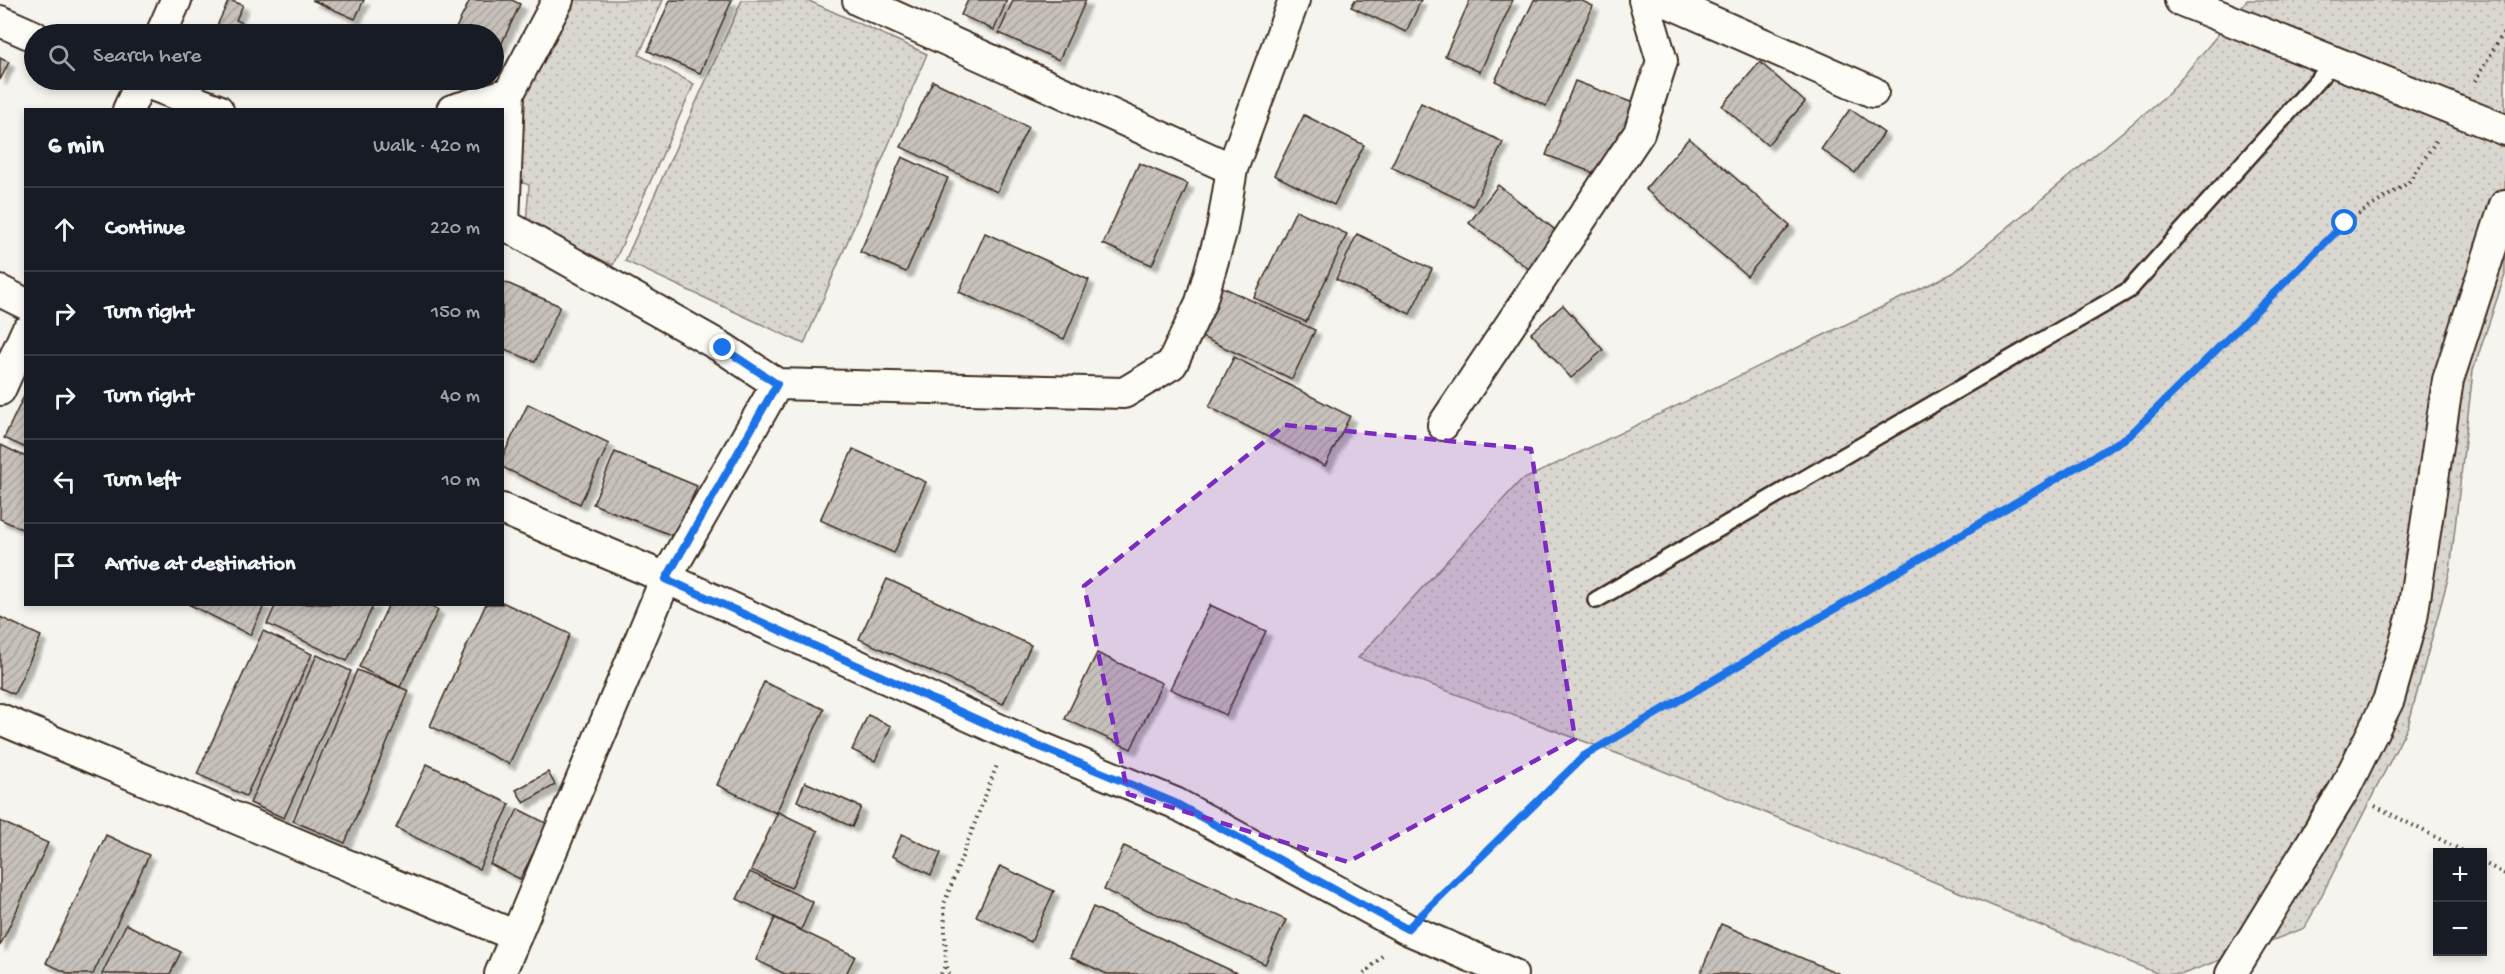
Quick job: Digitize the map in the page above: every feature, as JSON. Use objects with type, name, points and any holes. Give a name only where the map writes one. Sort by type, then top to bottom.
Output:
[{"type":"street","points":[[165,24],[176,0]]},
{"type":"street","points":[[504,201],[509,93],[558,0]]},
{"type":"street","points":[[858,0],[1232,169]]},
{"type":"street","points":[[504,224],[723,348],[777,384],[1124,393],[1172,364],[1201,302],[1222,229],[1232,169],[1294,0]]},
{"type":"street","points":[[1443,425],[1639,133],[1662,61],[1644,0]]},
{"type":"street","points":[[1663,0],[1873,92]]},
{"type":"street","points":[[2180,0],[2505,130]]},
{"type":"street","points":[[0,21],[24,32]]},
{"type":"street","points":[[129,108],[137,90]]},
{"type":"street","points":[[167,90],[213,108]]},
{"type":"street","points":[[459,108],[509,93]]},
{"type":"street","points":[[2231,974],[2344,790],[2389,699],[2412,618],[2448,380],[2505,205]]},
{"type":"street","points":[[0,291],[24,303]]},
{"type":"street","points":[[0,390],[24,337]]},
{"type":"street","points":[[500,974],[666,579],[777,384]]},
{"type":"street","points":[[504,509],[666,579],[1009,734],[1175,803],[1407,929],[1512,974]]},
{"type":"street","points":[[0,719],[516,936]]},
{"type":"lane","points":[[1596,600],[2129,290],[2334,62]]},
{"type":"path","points":[[1364,974],[1584,756],[2129,436],[2345,223]]},
{"type":"path","points":[[949,974],[946,964],[944,904],[1009,734]]},
{"type":"path","points":[[2344,790],[2457,848]]},
{"type":"path","points":[[2487,865],[2505,874]]},
{"type":"path","points":[[941,974],[946,964]]},
{"type":"highlighted area","points":[[1285,425],[1531,449],[1575,739],[1348,862],[1128,794],[1084,586]]},
{"type":"shaded area","points":[[552,0],[663,0],[639,55],[694,84],[613,265],[526,225],[529,185],[504,175],[504,110]]},
{"type":"shaded area","points":[[742,0],[807,0],[927,54],[804,344],[625,261]]},
{"type":"shaded area","points":[[2247,0],[2505,0],[2505,275],[2473,371],[2450,571],[2408,726],[2305,928],[2183,974],[2159,974],[1651,766],[1358,658],[1520,481],[1953,273],[2169,93]]},
{"type":"building","points":[[229,0],[243,5],[236,20],[245,24],[218,24]]},
{"type":"building","points":[[312,0],[364,0],[355,19]]},
{"type":"building","points":[[470,0],[512,0],[520,4],[504,38],[504,24],[458,24]]},
{"type":"building","points":[[670,0],[732,0],[700,73],[648,51]]},
{"type":"building","points":[[968,0],[1007,0],[994,30],[961,15]]},
{"type":"building","points":[[1013,0],[1086,0],[1059,60],[999,33]]},
{"type":"building","points":[[1355,0],[1421,0],[1406,32],[1351,7]]},
{"type":"building","points":[[1470,0],[1513,0],[1480,72],[1445,56]]},
{"type":"building","points":[[1534,0],[1580,0],[1593,6],[1546,106],[1495,81]]},
{"type":"building","points":[[0,58],[9,62],[0,80]]},
{"type":"building","points":[[1760,62],[1805,102],[1767,145],[1722,106]]},
{"type":"building","points":[[933,81],[1028,127],[997,192],[901,147]]},
{"type":"building","points":[[1575,81],[1636,104],[1607,178],[1546,155]]},
{"type":"building","points":[[1421,103],[1503,142],[1473,206],[1391,167]]},
{"type":"building","points":[[1850,109],[1884,133],[1855,173],[1821,149]]},
{"type":"building","points":[[1304,115],[1364,145],[1334,205],[1274,175]]},
{"type":"building","points":[[1689,138],[1790,225],[1747,276],[1645,189]]},
{"type":"building","points":[[902,157],[948,178],[906,272],[860,252]]},
{"type":"building","points":[[1139,163],[1188,184],[1152,265],[1103,244]]},
{"type":"building","points":[[1498,185],[1559,233],[1530,270],[1469,223]]},
{"type":"building","points":[[1296,210],[1347,234],[1306,322],[1254,298]]},
{"type":"building","points":[[985,233],[1089,280],[1064,339],[959,292]]},
{"type":"building","points":[[1357,234],[1432,269],[1410,314],[1336,279]]},
{"type":"building","points":[[504,282],[560,306],[535,362],[504,349]]},
{"type":"building","points":[[1216,284],[1315,330],[1292,379],[1193,333]]},
{"type":"building","points":[[1563,305],[1603,350],[1571,378],[1531,333]]},
{"type":"building","points":[[1234,357],[1350,416],[1325,466],[1209,407]]},
{"type":"building","points":[[24,396],[24,447],[4,438]]},
{"type":"building","points":[[528,404],[609,443],[580,504],[504,468],[504,454]]},
{"type":"building","points":[[1,445],[24,456],[24,530],[0,519]]},
{"type":"building","points":[[853,449],[926,482],[894,553],[820,520]]},
{"type":"building","points":[[615,452],[697,486],[676,537],[593,504]]},
{"type":"building","points":[[887,579],[1031,645],[1003,704],[859,639]]},
{"type":"building","points":[[504,603],[570,634],[509,764],[430,726],[485,606],[504,606]]},
{"type":"building","points":[[1210,605],[1266,631],[1226,715],[1170,689]]},
{"type":"building","points":[[192,606],[264,606],[250,635]]},
{"type":"building","points":[[275,606],[373,606],[347,661],[267,624]]},
{"type":"building","points":[[388,606],[431,606],[438,610],[400,687],[359,667]]},
{"type":"building","points":[[0,617],[41,636],[14,694],[0,688]]},
{"type":"building","points":[[263,631],[312,654],[246,796],[197,774]]},
{"type":"building","points":[[1097,653],[1162,683],[1131,749],[1065,719]]},
{"type":"building","points":[[317,655],[351,671],[284,818],[250,803]]},
{"type":"building","points":[[357,670],[409,691],[345,843],[293,821]]},
{"type":"building","points":[[764,682],[824,709],[776,813],[717,785]]},
{"type":"building","points":[[868,715],[891,726],[875,761],[852,750]]},
{"type":"building","points":[[427,764],[510,804],[479,869],[396,828]]},
{"type":"building","points":[[548,772],[555,785],[524,803],[516,790]]},
{"type":"building","points":[[805,782],[861,807],[852,827],[797,801]]},
{"type":"building","points":[[518,809],[548,824],[520,879],[490,864]]},
{"type":"building","points":[[778,812],[818,831],[791,888],[751,870]]},
{"type":"building","points":[[0,821],[48,843],[0,946]]},
{"type":"building","points":[[902,834],[941,853],[931,875],[892,856]]},
{"type":"building","points":[[106,835],[149,855],[93,974],[70,974],[46,963]]},
{"type":"building","points":[[1124,846],[1286,920],[1265,964],[1104,890]]},
{"type":"building","points":[[1000,866],[1054,891],[1031,942],[976,916]]},
{"type":"building","points":[[750,872],[813,902],[801,930],[737,899]]},
{"type":"building","points":[[1093,907],[1239,974],[1107,974],[1070,957]]},
{"type":"building","points":[[775,918],[855,956],[846,974],[785,974],[756,960]]},
{"type":"building","points":[[126,924],[181,952],[170,974],[102,974]]},
{"type":"building","points":[[1721,924],[1840,974],[1700,974]]},
{"type":"route","points":[[723,348],[777,384],[666,579],[1009,734],[1175,803],[1407,929],[1584,756],[2129,436],[2345,223]]}]
